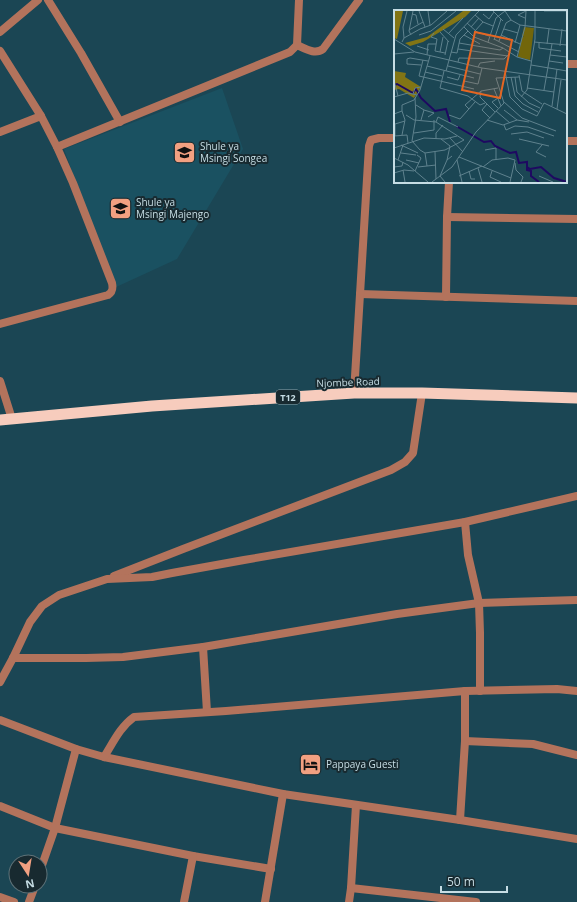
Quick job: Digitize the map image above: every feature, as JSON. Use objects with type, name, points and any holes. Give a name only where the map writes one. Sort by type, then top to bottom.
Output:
[{"type":"highway","name":"Njombe Road","points":[[0,420],[152,406],[354,393],[422,393],[577,398]]},
{"type":"street","points":[[0,32],[38,0]]},
{"type":"street","points":[[48,0],[120,122]]},
{"type":"street","points":[[298,46],[299,0]]},
{"type":"street","points":[[298,46],[313,52],[323,49],[359,0]]},
{"type":"street","points":[[57,148],[290,52],[298,46]]},
{"type":"street","points":[[0,51],[41,116],[57,148],[73,182],[113,289],[108,295],[0,324]]},
{"type":"street","points":[[0,132],[41,116]]},
{"type":"street","points":[[354,393],[369,146],[371,140],[379,138],[394,138]]},
{"type":"street","points":[[446,297],[449,183]]},
{"type":"street","points":[[447,216],[577,219]]},
{"type":"street","points":[[360,294],[577,301]]},
{"type":"street","points":[[0,381],[12,420]]},
{"type":"street","points":[[0,682],[30,622],[42,606],[59,595],[391,470],[405,462],[413,453],[422,393]]},
{"type":"street","points":[[107,578],[152,577],[465,522],[577,496]]},
{"type":"street","points":[[465,522],[468,555],[479,603],[480,691]]},
{"type":"street","points":[[13,658],[123,657],[203,647],[397,614],[479,603],[577,600]]},
{"type":"street","points":[[203,647],[207,712]]},
{"type":"street","points":[[104,758],[123,726],[134,718],[480,691],[577,690]]},
{"type":"street","points":[[460,820],[465,741],[465,692]]},
{"type":"street","points":[[0,720],[104,758],[283,794],[577,839]]},
{"type":"street","points":[[465,741],[533,744],[577,755]]},
{"type":"street","points":[[46,854],[55,828],[76,749]]},
{"type":"street","points":[[265,902],[283,794]]},
{"type":"street","points":[[349,902],[356,805]]},
{"type":"street","points":[[0,806],[55,828],[193,856],[271,868]]},
{"type":"street","points":[[184,902],[193,856]]},
{"type":"street","points":[[351,888],[476,902]]},
{"type":"street","points":[[0,897],[14,902]]},
{"type":"shaded area","points":[[222,88],[243,149],[177,259],[114,288],[64,149]]},
{"type":"place","name":"Shule ya Msingi Songea","points":[[184,152]]},
{"type":"place","name":"Shule ya Msingi Majengo","points":[[121,208]]},
{"type":"place","name":"Pappaya Guesti","points":[[310,764]]}]
